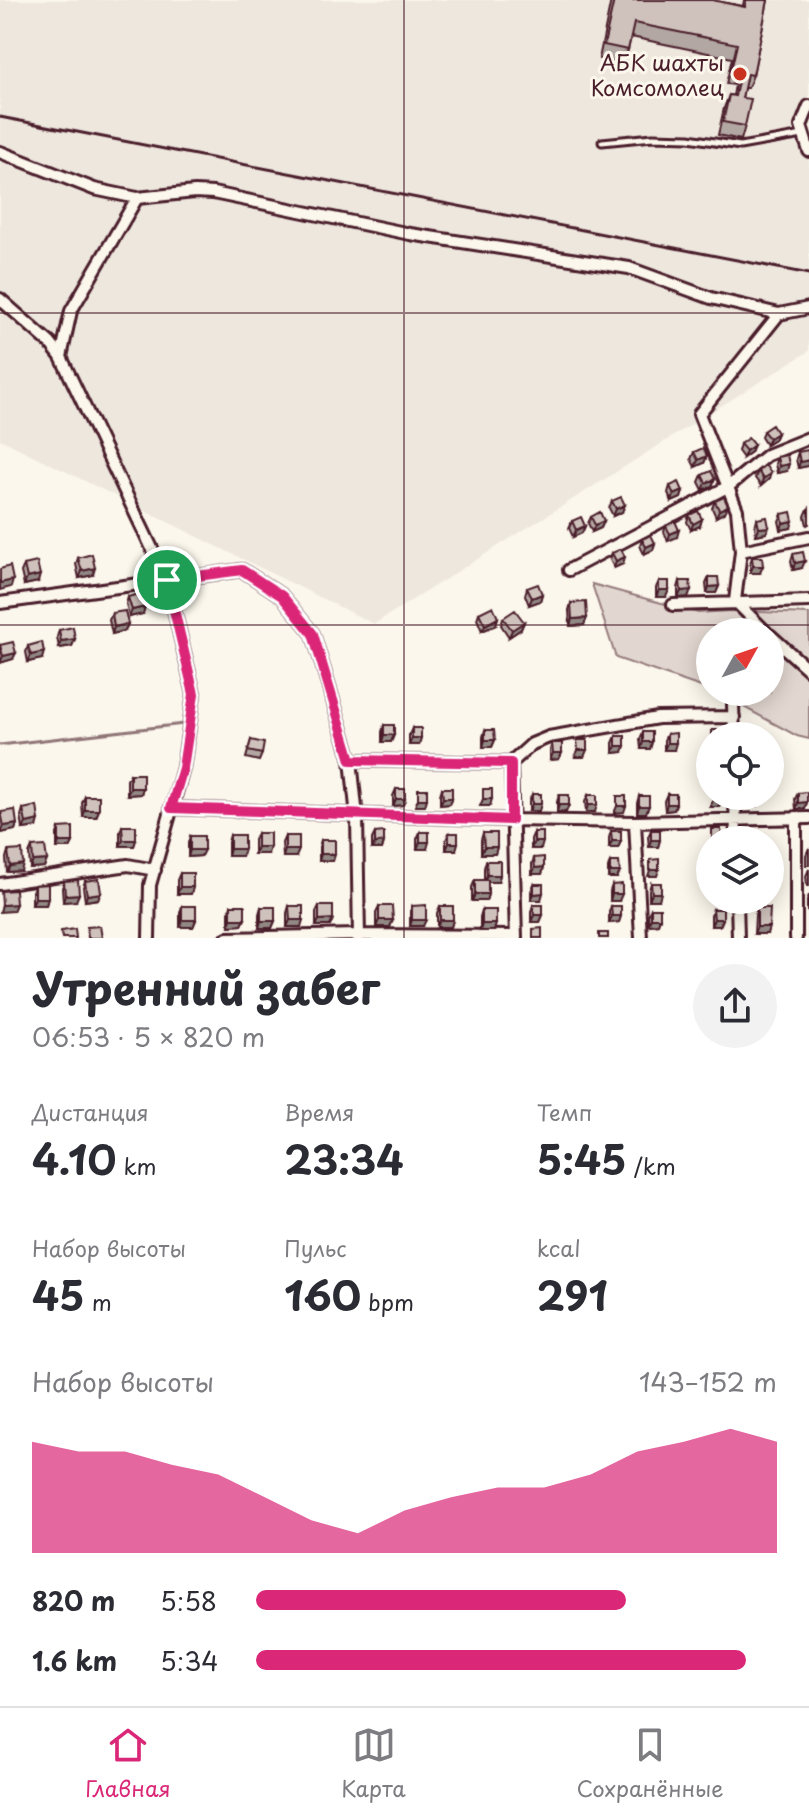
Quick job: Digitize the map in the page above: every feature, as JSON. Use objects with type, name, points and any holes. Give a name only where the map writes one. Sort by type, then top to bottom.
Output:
[{"type":"street","points":[[809,106],[803,117],[803,135],[809,151]]},
{"type":"street","points":[[0,152],[94,189],[137,198],[213,193],[410,234],[629,268],[711,298],[779,314],[809,308]]},
{"type":"street","points":[[61,357],[71,311],[137,198]]},
{"type":"street","points":[[0,299],[50,343],[61,357],[167,580],[194,694],[183,768],[150,885],[149,938]]},
{"type":"street","points":[[735,601],[741,551],[737,510],[699,414],[779,314]]},
{"type":"street","points":[[569,570],[729,486],[767,455],[809,438]]},
{"type":"street","points":[[741,551],[809,537]]},
{"type":"street","points":[[0,603],[242,570],[282,596],[313,634],[351,760],[357,817],[358,936]]},
{"type":"street","points":[[735,601],[752,618]]},
{"type":"street","points":[[673,605],[809,601]]},
{"type":"street","points":[[784,648],[809,670]]},
{"type":"street","points":[[733,706],[734,722]]},
{"type":"street","points":[[351,760],[511,763],[532,744],[549,737],[658,718],[734,717]]},
{"type":"street","points":[[227,938],[516,937],[511,763]]},
{"type":"street","points":[[171,808],[357,817],[635,822],[809,818]]},
{"type":"street","points":[[735,810],[735,826]]},
{"type":"street","points":[[796,817],[796,938]]},
{"type":"street","points":[[635,822],[641,938]]},
{"type":"street","points":[[0,884],[128,865],[155,870]]},
{"type":"street","points":[[737,914],[738,938]]},
{"type":"lane","points":[[602,142],[653,137],[689,138],[740,146],[803,135]]},
{"type":"shaded area","points":[[0,0],[809,0],[809,351],[374,624],[0,439]]},
{"type":"shaded area","points":[[592,584],[698,613],[809,614],[809,739],[784,729],[784,722],[771,722],[742,706],[784,706],[784,618],[696,618],[696,685],[616,658]]},
{"type":"building","name":"АБК шахты Комсомолец","points":[[614,0],[712,0],[745,7],[746,0],[768,0],[753,75],[747,74],[742,98],[751,99],[745,126],[723,122],[729,95],[735,96],[740,72],[731,70],[737,44],[634,23],[628,50],[604,45]]},
{"type":"building","points":[[772,425],[777,433],[769,438],[763,431]]},
{"type":"building","points":[[748,438],[754,445],[746,451],[740,444]]},
{"type":"building","points":[[703,448],[707,456],[698,460],[694,452]]},
{"type":"building","points":[[808,450],[809,460],[800,462],[798,452]]},
{"type":"building","points":[[787,455],[789,464],[779,466],[777,457]]},
{"type":"building","points":[[765,465],[771,473],[763,479],[758,471]]},
{"type":"building","points":[[711,471],[715,479],[706,483],[702,475]]},
{"type":"building","points":[[679,482],[683,491],[674,495],[670,486]]},
{"type":"building","points":[[621,497],[625,505],[616,509],[612,501]]},
{"type":"building","points":[[724,497],[728,506],[719,510],[715,501]]},
{"type":"building","points":[[698,511],[702,519],[693,524],[689,515]]},
{"type":"building","points":[[600,512],[604,521],[595,525],[591,517]]},
{"type":"building","points":[[791,512],[793,521],[783,523],[782,514]]},
{"type":"building","points":[[581,517],[585,526],[576,530],[572,521]]},
{"type":"building","points":[[767,517],[769,527],[759,528],[757,519]]},
{"type":"building","points":[[675,521],[679,530],[670,534],[666,526]]},
{"type":"building","points":[[651,535],[655,543],[646,547],[642,539]]},
{"type":"building","points":[[621,549],[625,557],[616,561],[612,553]]},
{"type":"building","points":[[803,552],[805,561],[795,563],[793,554]]},
{"type":"building","points":[[92,554],[95,568],[82,571],[78,558]]},
{"type":"building","points":[[752,557],[762,557],[763,566],[753,566]]},
{"type":"building","points":[[37,562],[40,575],[27,578],[24,565]]},
{"type":"building","points":[[10,566],[13,580],[0,583],[0,569]]},
{"type":"building","points":[[709,577],[718,577],[719,586],[709,587]]},
{"type":"building","points":[[659,581],[669,581],[669,590],[659,590]]},
{"type":"building","points":[[680,581],[690,581],[691,590],[681,591]]},
{"type":"building","points":[[538,584],[542,594],[532,598],[527,588]]},
{"type":"building","points":[[142,593],[145,607],[132,610],[128,597]]},
{"type":"building","points":[[586,602],[587,618],[572,619],[571,603]]},
{"type":"building","points":[[493,606],[498,618],[485,625],[479,613]]},
{"type":"building","points":[[515,610],[524,622],[512,630],[503,618]]},
{"type":"building","points":[[125,611],[128,624],[114,627],[112,613]]},
{"type":"building","points":[[73,627],[75,639],[61,641],[59,630]]},
{"type":"building","points":[[13,642],[16,653],[3,656],[0,645]]},
{"type":"building","points":[[42,642],[44,652],[31,655],[28,646]]},
{"type":"building","points":[[384,725],[394,725],[394,735],[384,735]]},
{"type":"building","points":[[412,728],[421,728],[421,738],[412,738]]},
{"type":"building","points":[[485,730],[494,730],[495,740],[485,740]]},
{"type":"building","points":[[643,732],[652,732],[652,742],[643,742]]},
{"type":"building","points":[[676,733],[676,743],[667,743],[667,734]]},
{"type":"building","points":[[616,736],[625,736],[625,746],[616,746]]},
{"type":"building","points":[[251,740],[264,743],[262,754],[248,751]]},
{"type":"building","points":[[577,740],[587,740],[587,750],[578,750]]},
{"type":"building","points":[[552,743],[562,743],[562,753],[553,753]]},
{"type":"building","points":[[130,774],[143,774],[143,788],[130,788]]},
{"type":"building","points":[[442,788],[452,788],[452,798],[443,798]]},
{"type":"building","points":[[396,789],[405,789],[405,799],[396,799]]},
{"type":"building","points":[[418,789],[427,789],[427,799],[418,799]]},
{"type":"building","points":[[483,789],[492,789],[492,799],[483,799]]},
{"type":"building","points":[[807,792],[807,802],[798,803],[798,793]]},
{"type":"building","points":[[532,794],[541,794],[541,804],[532,804]]},
{"type":"building","points":[[667,794],[676,794],[676,804],[667,804]]},
{"type":"building","points":[[559,795],[569,795],[569,805],[559,805]]},
{"type":"building","points":[[588,795],[597,795],[597,805],[588,805]]},
{"type":"building","points":[[85,796],[99,796],[99,810],[85,810]]},
{"type":"building","points":[[617,796],[626,796],[626,806],[617,806]]},
{"type":"building","points":[[639,796],[649,796],[649,806],[639,806]]},
{"type":"building","points":[[37,806],[39,820],[26,823],[23,809]]},
{"type":"building","points":[[15,810],[17,824],[4,826],[1,812]]},
{"type":"building","points":[[122,826],[136,826],[136,840],[123,840]]},
{"type":"building","points":[[73,827],[73,842],[59,842],[59,828]]},
{"type":"building","points":[[651,830],[660,830],[660,840],[651,840]]},
{"type":"building","points":[[611,831],[621,831],[621,841],[612,841]]},
{"type":"building","points":[[384,832],[384,842],[375,843],[375,833]]},
{"type":"building","points":[[420,832],[429,832],[429,842],[420,842]]},
{"type":"building","points":[[534,832],[543,832],[543,842],[534,842]]},
{"type":"building","points":[[257,833],[270,833],[270,847],[257,847]]},
{"type":"building","points":[[449,833],[458,833],[458,843],[449,843]]},
{"type":"building","points":[[483,833],[497,833],[497,847],[484,847]]},
{"type":"building","points":[[230,835],[244,835],[244,849],[230,849]]},
{"type":"building","points":[[190,836],[204,836],[204,850],[190,850]]},
{"type":"building","points":[[285,836],[299,836],[299,850],[285,850]]},
{"type":"building","points":[[321,840],[335,840],[335,854],[321,854]]},
{"type":"building","points":[[45,846],[47,860],[33,861],[32,847]]},
{"type":"building","points":[[22,850],[23,864],[10,866],[8,851]]},
{"type":"building","points":[[544,857],[544,867],[535,868],[534,858]]},
{"type":"building","points":[[659,859],[659,870],[650,870],[650,860]]},
{"type":"building","points":[[486,861],[500,861],[500,875],[487,875]]},
{"type":"building","points":[[610,862],[619,862],[620,872],[610,872]]},
{"type":"building","points":[[180,873],[193,873],[193,887],[180,887]]},
{"type":"building","points":[[99,879],[101,893],[87,895],[85,881]]},
{"type":"building","points":[[78,880],[79,894],[65,895],[64,881]]},
{"type":"building","points":[[475,880],[488,880],[488,894],[475,894]]},
{"type":"building","points":[[651,883],[661,883],[661,893],[652,893]]},
{"type":"building","points":[[48,884],[48,898],[35,898],[35,885]]},
{"type":"building","points":[[534,884],[543,884],[543,893],[534,894]]},
{"type":"building","points":[[622,884],[622,894],[612,894],[612,885]]},
{"type":"building","points":[[15,890],[16,904],[2,905],[1,891]]},
{"type":"building","points":[[231,905],[245,905],[245,919],[231,919]]},
{"type":"building","points":[[426,905],[426,920],[412,920],[412,906]]},
{"type":"building","points":[[533,905],[543,905],[543,915],[534,915]]},
{"type":"building","points":[[182,906],[196,906],[196,920],[182,920]]},
{"type":"building","points":[[289,906],[303,906],[303,920],[290,920]]},
{"type":"building","points":[[319,906],[333,906],[333,919],[319,920]]},
{"type":"building","points":[[379,906],[392,906],[393,920],[379,920]]},
{"type":"building","points":[[440,906],[453,906],[453,920],[440,920]]},
{"type":"building","points":[[611,906],[621,906],[621,916],[612,916]]},
{"type":"building","points":[[261,907],[275,907],[275,921],[261,921]]},
{"type":"building","points":[[651,908],[660,908],[660,918],[651,918]]},
{"type":"building","points":[[482,910],[496,910],[496,924],[482,924]]},
{"type":"building","points":[[714,914],[723,914],[723,919],[714,919]]},
{"type":"building","points":[[757,914],[770,914],[769,927],[757,927]]},
{"type":"building","points":[[100,926],[102,938],[88,938],[87,927]]},
{"type":"building","points":[[542,928],[542,938],[533,938],[533,929]]},
{"type":"building","points":[[75,929],[76,938],[62,938],[61,931]]},
{"type":"building","points":[[599,933],[608,933],[608,938],[599,938]]},
{"type":"waterway","points":[[0,745],[184,724]]},
{"type":"railway","points":[[0,117],[809,274]]},
{"type":"place","name":"АБК шахты Комсомолец","points":[[740,74]]},
{"type":"route","points":[[242,570],[282,596],[313,634],[351,760],[511,763],[511,820],[357,817],[171,808],[183,768],[194,694],[167,580],[242,570]]}]
